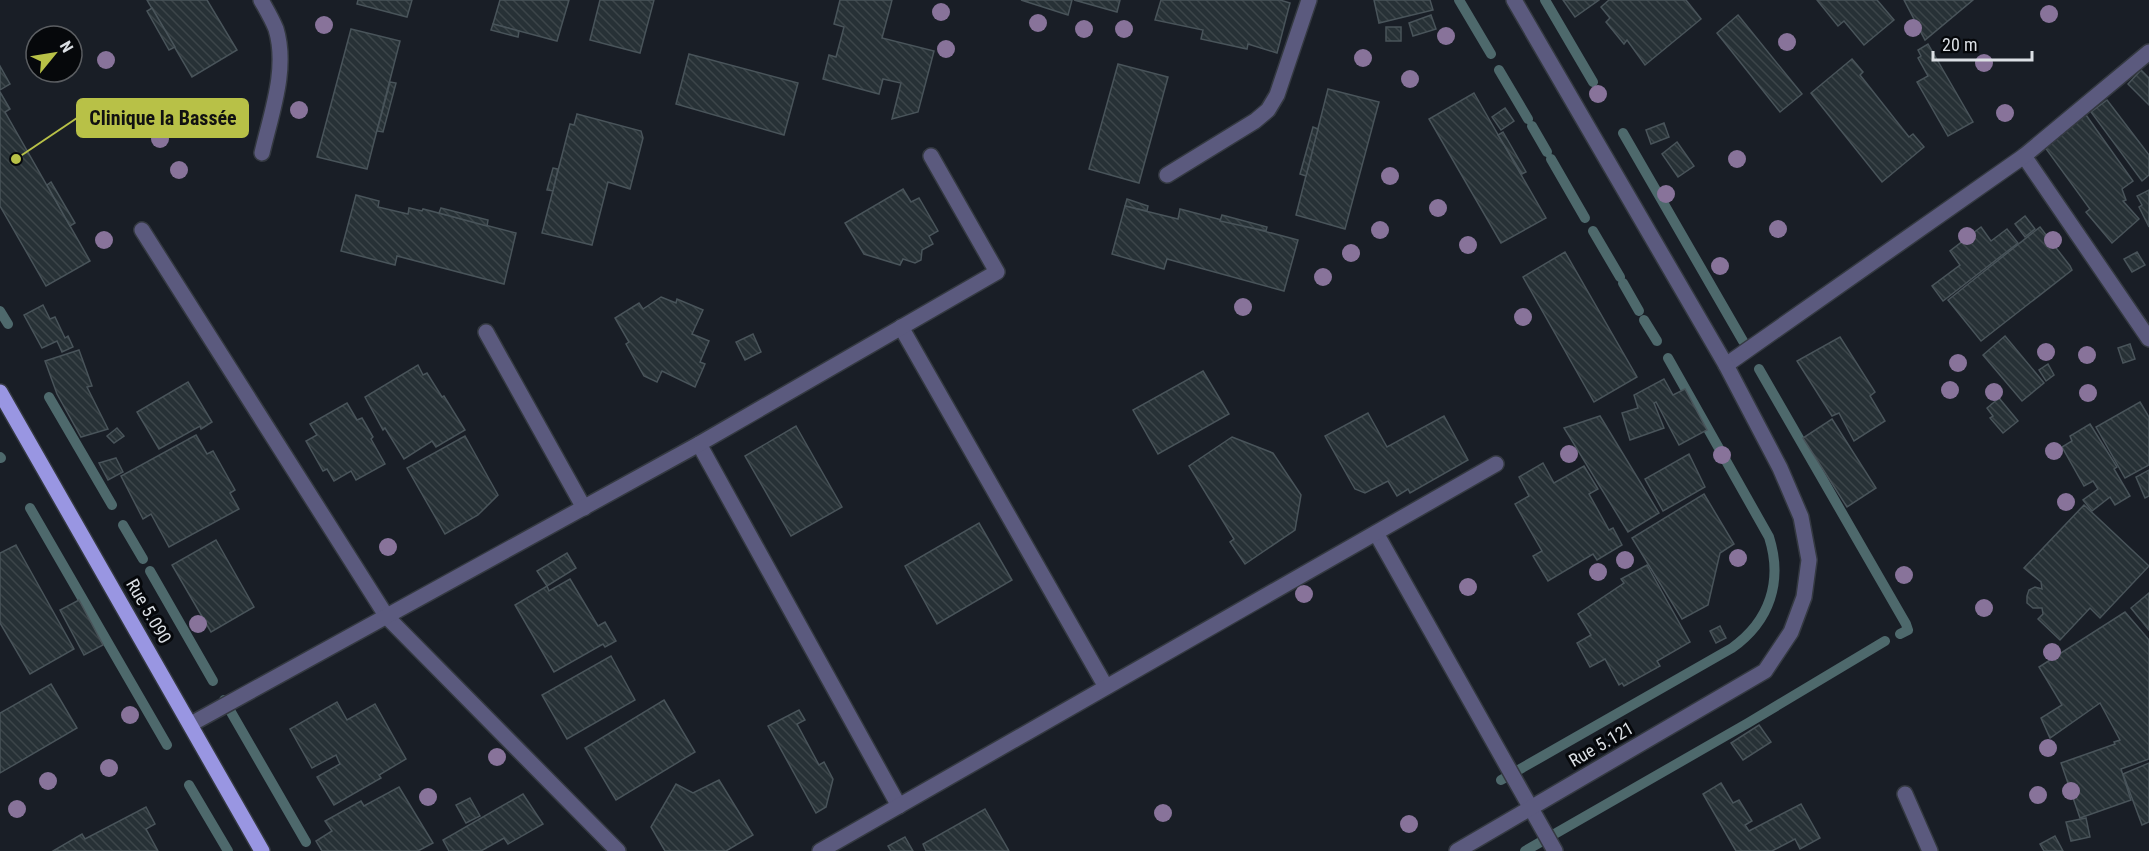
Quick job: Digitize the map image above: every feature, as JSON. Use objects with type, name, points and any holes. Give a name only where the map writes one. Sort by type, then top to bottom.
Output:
[{"type":"main road","name":"Rue 5.090","points":[[0,392],[262,851]]},
{"type":"street","points":[[261,0],[275,28],[281,57],[262,153]]},
{"type":"street","points":[[1167,175],[1255,121],[1268,110],[1277,95],[1309,0]]},
{"type":"street","points":[[1514,0],[1726,365],[2024,156],[2149,52]]},
{"type":"street","points":[[191,724],[699,444],[997,272],[931,156]]},
{"type":"street","points":[[2024,156],[2149,339]]},
{"type":"street","points":[[142,230],[387,617],[618,851]]},
{"type":"street","points":[[901,327],[1106,687]]},
{"type":"street","points":[[486,332],[584,508]]},
{"type":"street","name":"Rue 5.121","points":[[1458,851],[1765,671],[1791,632],[1804,597],[1809,560],[1801,516],[1780,468],[1726,365]]},
{"type":"street","points":[[699,444],[898,806]]},
{"type":"street","points":[[820,851],[1496,464]]},
{"type":"street","points":[[1376,533],[1555,851]]},
{"type":"street","points":[[1905,794],[1930,851]]},
{"type":"building","points":[[147,0],[207,0],[237,50],[192,77]]},
{"type":"building","points":[[358,0],[412,0],[407,17],[357,4]]},
{"type":"building","points":[[500,0],[569,0],[557,41],[493,24]]},
{"type":"building","points":[[600,0],[654,0],[640,53],[590,40]]},
{"type":"building","points":[[840,0],[892,0],[882,38],[934,51],[918,112],[892,119],[901,83],[883,79],[879,94],[823,79],[829,55],[836,57],[844,27],[834,24]]},
{"type":"building","points":[[1021,0],[1072,0],[1068,15]]},
{"type":"building","points":[[1074,0],[1120,0],[1117,12]]},
{"type":"building","points":[[1161,0],[1280,0],[1290,3],[1277,53],[1248,44],[1247,49],[1201,39],[1203,30],[1155,20]]},
{"type":"building","points":[[1374,0],[1430,0],[1433,10],[1379,23]]},
{"type":"building","points":[[1563,0],[1599,0],[1575,17]]},
{"type":"building","points":[[1609,0],[1686,0],[1701,19],[1645,65],[1627,40],[1624,44],[1606,22],[1610,18],[1601,7]]},
{"type":"building","points":[[1817,0],[1877,0],[1894,20],[1864,45],[1844,21],[1838,26]]},
{"type":"building","points":[[1904,0],[1973,0],[1925,40]]},
{"type":"building","points":[[152,8],[175,47],[169,50],[147,11]]},
{"type":"building","points":[[1431,15],[1436,29],[1413,36],[1409,23]]},
{"type":"building","points":[[1738,15],[1802,94],[1780,112],[1717,33]]},
{"type":"building","points":[[493,24],[519,31],[518,37],[491,30]]},
{"type":"building","points":[[1386,27],[1401,27],[1401,41],[1386,41]]},
{"type":"building","points":[[351,29],[400,41],[367,169],[317,157]]},
{"type":"building","points":[[1928,44],[1973,122],[1948,136],[1917,82],[1928,76],[1918,58],[1921,56],[1918,50]]},
{"type":"building","points":[[689,54],[798,83],[784,135],[676,104]]},
{"type":"building","points":[[1852,59],[1863,72],[1860,75],[1909,137],[1913,134],[1924,147],[1882,182],[1811,93]]},
{"type":"building","points":[[1118,64],[1168,77],[1139,183],[1089,169]]},
{"type":"building","points":[[0,66],[10,84],[0,90]]},
{"type":"building","points":[[2141,70],[2149,78],[2149,105],[2128,84]]},
{"type":"building","points":[[390,82],[396,83],[383,132],[377,131]]},
{"type":"building","points":[[1328,89],[1379,102],[1345,229],[1296,215]]},
{"type":"building","points":[[0,92],[10,109],[5,112],[90,261],[46,286],[0,206]]},
{"type":"building","points":[[1474,93],[1546,218],[1501,243],[1429,119]]},
{"type":"building","points":[[2107,100],[2149,155],[2149,175],[2142,181],[2091,112]]},
{"type":"building","points":[[1505,108],[1514,121],[1501,130],[1492,117]]},
{"type":"building","points":[[577,114],[641,131],[643,138],[630,189],[608,182],[592,245],[542,233],[570,124],[574,125]]},
{"type":"building","points":[[2086,115],[2133,181],[2122,189],[2126,200],[2123,201],[2139,219],[2112,243],[2086,212],[2090,209],[2044,146]]},
{"type":"building","points":[[1664,123],[1669,137],[1651,144],[1646,130]]},
{"type":"building","points":[[1313,127],[1318,129],[1306,176],[1300,174]]},
{"type":"building","points":[[1503,132],[1526,172],[1522,174],[1498,135]]},
{"type":"building","points":[[1677,142],[1694,166],[1678,177],[1662,154]]},
{"type":"building","points":[[553,168],[558,169],[553,191],[547,190]]},
{"type":"building","points":[[51,182],[75,223],[70,226],[47,185]]},
{"type":"building","points":[[903,189],[911,202],[919,198],[938,231],[929,236],[933,244],[922,250],[921,260],[915,263],[903,259],[900,265],[864,254],[845,223]]},
{"type":"building","points":[[2149,190],[2149,227],[2139,207],[2142,205],[2137,196]]},
{"type":"building","points":[[356,195],[379,201],[378,207],[408,214],[409,208],[422,211],[423,209],[516,233],[504,284],[397,256],[395,265],[341,251]]},
{"type":"building","points":[[1127,199],[1148,206],[1147,211],[1125,206]]},
{"type":"building","points":[[1125,206],[1178,219],[1180,209],[1298,240],[1284,291],[1167,259],[1164,269],[1112,254]]},
{"type":"building","points":[[441,208],[488,220],[487,226],[439,213]]},
{"type":"building","points":[[1222,215],[1267,227],[1266,231],[1220,221]]},
{"type":"building","points":[[2025,216],[2035,229],[2025,237],[2015,224]]},
{"type":"building","points":[[1981,227],[1991,241],[2007,229],[2018,243],[1943,301],[1932,286],[1960,265],[1950,251]]},
{"type":"building","points":[[2040,227],[2072,270],[1981,341],[1948,300]]},
{"type":"building","points":[[1565,252],[1637,377],[1594,402],[1523,277]]},
{"type":"building","points":[[2137,252],[2145,265],[2132,272],[2124,259]]},
{"type":"building","points":[[661,297],[676,303],[677,299],[703,310],[692,334],[709,341],[700,362],[705,364],[695,387],[662,371],[657,382],[644,376],[615,318],[639,303],[643,309]]},
{"type":"building","points":[[43,305],[50,319],[55,317],[65,338],[68,336],[73,347],[62,352],[57,341],[42,348],[24,315]]},
{"type":"building","points":[[753,334],[761,352],[745,360],[736,342]]},
{"type":"building","points":[[2005,336],[2044,383],[2022,401],[1983,355]]},
{"type":"building","points":[[1840,337],[1875,392],[1870,396],[1885,421],[1854,441],[1839,413],[1832,416],[1797,361]]},
{"type":"building","points":[[2130,344],[2135,359],[2123,363],[2118,348]]},
{"type":"building","points":[[79,350],[92,386],[87,387],[108,429],[81,437],[57,394],[45,361]]},
{"type":"building","points":[[2048,364],[2054,375],[2046,381],[2039,370]]},
{"type":"building","points":[[418,365],[423,375],[427,373],[442,397],[444,396],[465,430],[436,447],[432,441],[404,459],[385,428],[383,430],[365,397]]},
{"type":"building","points":[[1203,371],[1229,414],[1158,454],[1133,410]]},
{"type":"building","points":[[1664,379],[1673,395],[1685,389],[1707,430],[1679,445],[1656,402],[1654,403],[1664,428],[1630,440],[1622,413],[1638,408],[1634,395]]},
{"type":"building","points":[[188,382],[212,422],[201,429],[200,426],[159,449],[137,412]]},
{"type":"building","points":[[1999,398],[2018,421],[2003,433],[1990,418],[1993,416],[1987,408]]},
{"type":"building","points":[[2140,402],[2149,417],[2149,465],[2125,478],[2096,427]]},
{"type":"building","points":[[347,403],[357,420],[362,418],[385,464],[356,480],[351,471],[334,481],[327,469],[323,471],[306,441],[317,435],[310,424]]},
{"type":"building","points":[[1368,413],[1387,447],[1444,416],[1468,460],[1410,493],[1408,489],[1397,496],[1388,481],[1365,493],[1355,489],[1325,436]]},
{"type":"building","points":[[1600,416],[1659,513],[1628,532],[1564,428]]},
{"type":"building","points":[[1832,419],[1876,488],[1847,507],[1803,438]]},
{"type":"building","points":[[2090,424],[2117,467],[2114,469],[2130,496],[2115,505],[2110,497],[2092,511],[2083,500],[2098,489],[2093,481],[2084,486],[2062,447],[2072,441],[2070,436]]},
{"type":"building","points":[[796,426],[842,507],[791,536],[745,456]]},
{"type":"building","points":[[117,428],[124,436],[114,443],[107,436]]},
{"type":"building","points":[[196,435],[207,454],[213,451],[235,490],[230,493],[239,509],[169,547],[151,514],[143,519],[121,476]]},
{"type":"building","points":[[465,436],[498,495],[478,515],[445,534],[407,468]]},
{"type":"building","points":[[1232,437],[1273,453],[1301,495],[1295,530],[1245,564],[1230,542],[1234,539],[1189,466]]},
{"type":"building","points":[[1689,454],[1705,487],[1663,511],[1645,479]]},
{"type":"building","points":[[116,458],[123,472],[108,480],[99,463]]},
{"type":"building","points":[[1543,463],[1554,483],[1584,466],[1598,489],[1589,494],[1609,530],[1613,528],[1622,545],[1597,560],[1593,554],[1548,581],[1533,556],[1542,551],[1515,504],[1529,496],[1519,477]]},
{"type":"building","points":[[2149,470],[2149,496],[2145,498],[2136,477]]},
{"type":"building","points":[[1704,494],[1734,544],[1720,553],[1708,605],[1682,619],[1632,538]]},
{"type":"building","points":[[2084,505],[2149,566],[2100,618],[2090,608],[2060,640],[2038,619],[2043,614],[2042,608],[2033,608],[2027,603],[2029,590],[2035,587],[2042,589],[2041,582],[2024,568]]},
{"type":"building","points":[[979,523],[1012,580],[937,624],[905,566]]},
{"type":"building","points":[[216,540],[254,607],[211,632],[172,565]]},
{"type":"building","points":[[16,545],[74,649],[30,674],[0,623],[0,553]]},
{"type":"building","points":[[567,553],[576,568],[547,586],[537,571]]},
{"type":"building","points":[[1647,565],[1690,642],[1657,661],[1660,666],[1624,686],[1622,683],[1619,685],[1605,659],[1590,667],[1577,643],[1591,635],[1578,614],[1624,583],[1621,579]]},
{"type":"building","points":[[570,579],[598,626],[605,622],[616,641],[605,647],[603,644],[554,672],[515,605],[547,586],[549,591]]},
{"type":"building","points":[[2149,593],[2149,630],[2131,608]]},
{"type":"building","points":[[79,600],[103,645],[84,655],[60,610]]},
{"type":"building","points":[[2125,612],[2149,640],[2149,759],[2121,769],[2131,800],[2080,818],[2061,763],[2115,744],[2114,742],[2120,740],[2100,703],[2050,738],[2041,718],[2062,705],[2039,667]]},
{"type":"building","points":[[1720,626],[1726,638],[1716,643],[1710,631]]},
{"type":"building","points":[[611,656],[635,700],[567,739],[542,695]]},
{"type":"building","points":[[51,684],[77,728],[0,773],[0,713]]},
{"type":"building","points":[[664,700],[695,752],[616,800],[585,748]]},
{"type":"building","points":[[337,702],[347,720],[375,704],[406,759],[379,775],[381,778],[334,805],[317,777],[340,764],[336,755],[312,768],[290,729]]},
{"type":"building","points":[[799,710],[805,720],[797,724],[819,765],[824,762],[833,779],[826,807],[816,813],[768,726]]},
{"type":"building","points":[[1759,725],[1771,742],[1743,760],[1731,743]]},
{"type":"building","points":[[2149,763],[2149,822],[2142,825],[2123,774]]},
{"type":"building","points":[[719,780],[753,835],[726,851],[665,851],[651,827],[676,784],[693,793]]},
{"type":"building","points":[[1721,783],[1733,803],[1739,800],[1752,821],[1745,825],[1749,831],[1801,804],[1820,838],[1800,849],[1795,839],[1772,851],[1736,851],[1703,794]]},
{"type":"building","points":[[399,787],[433,843],[418,851],[322,851],[316,841],[332,831],[325,821],[361,801],[364,806]]},
{"type":"building","points":[[523,794],[543,824],[508,844],[504,838],[481,851],[449,851],[443,840]]},
{"type":"building","points":[[470,798],[480,816],[466,823],[456,805]]},
{"type":"building","points":[[146,807],[155,824],[146,829],[158,851],[53,851],[82,834],[85,839]]},
{"type":"building","points":[[985,809],[1009,851],[926,851],[923,844]]},
{"type":"building","points":[[2086,818],[2090,837],[2071,841],[2066,822]]},
{"type":"building","points":[[2055,836],[2063,851],[2044,851],[2040,844]]},
{"type":"building","points":[[905,837],[913,851],[891,851],[888,846]]},
{"type":"waterway","points":[[1459,0],[1491,54]]},
{"type":"waterway","points":[[1545,0],[1593,82]]},
{"type":"waterway","points":[[1499,70],[1528,119]]},
{"type":"waterway","points":[[1532,126],[1547,152]]},
{"type":"waterway","points":[[1623,133],[1743,341]]},
{"type":"waterway","points":[[1551,159],[1585,218]]},
{"type":"waterway","points":[[1593,231],[1620,277]]},
{"type":"waterway","points":[[1623,283],[1639,311]]},
{"type":"waterway","points":[[0,311],[8,324]]},
{"type":"waterway","points":[[1644,320],[1657,341]]},
{"type":"waterway","points":[[1501,780],[1732,648],[1756,625],[1770,599],[1774,569],[1769,537],[1668,358]]},
{"type":"waterway","points":[[1759,369],[1906,624],[1908,630],[1900,634]]},
{"type":"waterway","points":[[49,397],[112,505]]},
{"type":"waterway","points":[[30,508],[167,745]]},
{"type":"waterway","points":[[123,525],[143,559]]},
{"type":"waterway","points":[[150,571],[213,681]]},
{"type":"waterway","points":[[1525,851],[1885,641]]},
{"type":"waterway","points":[[224,700],[306,842]]},
{"type":"waterway","points":[[189,785],[228,851]]},
{"type":"place","name":"Clinique la Bassée","points":[[16,159]]}]
